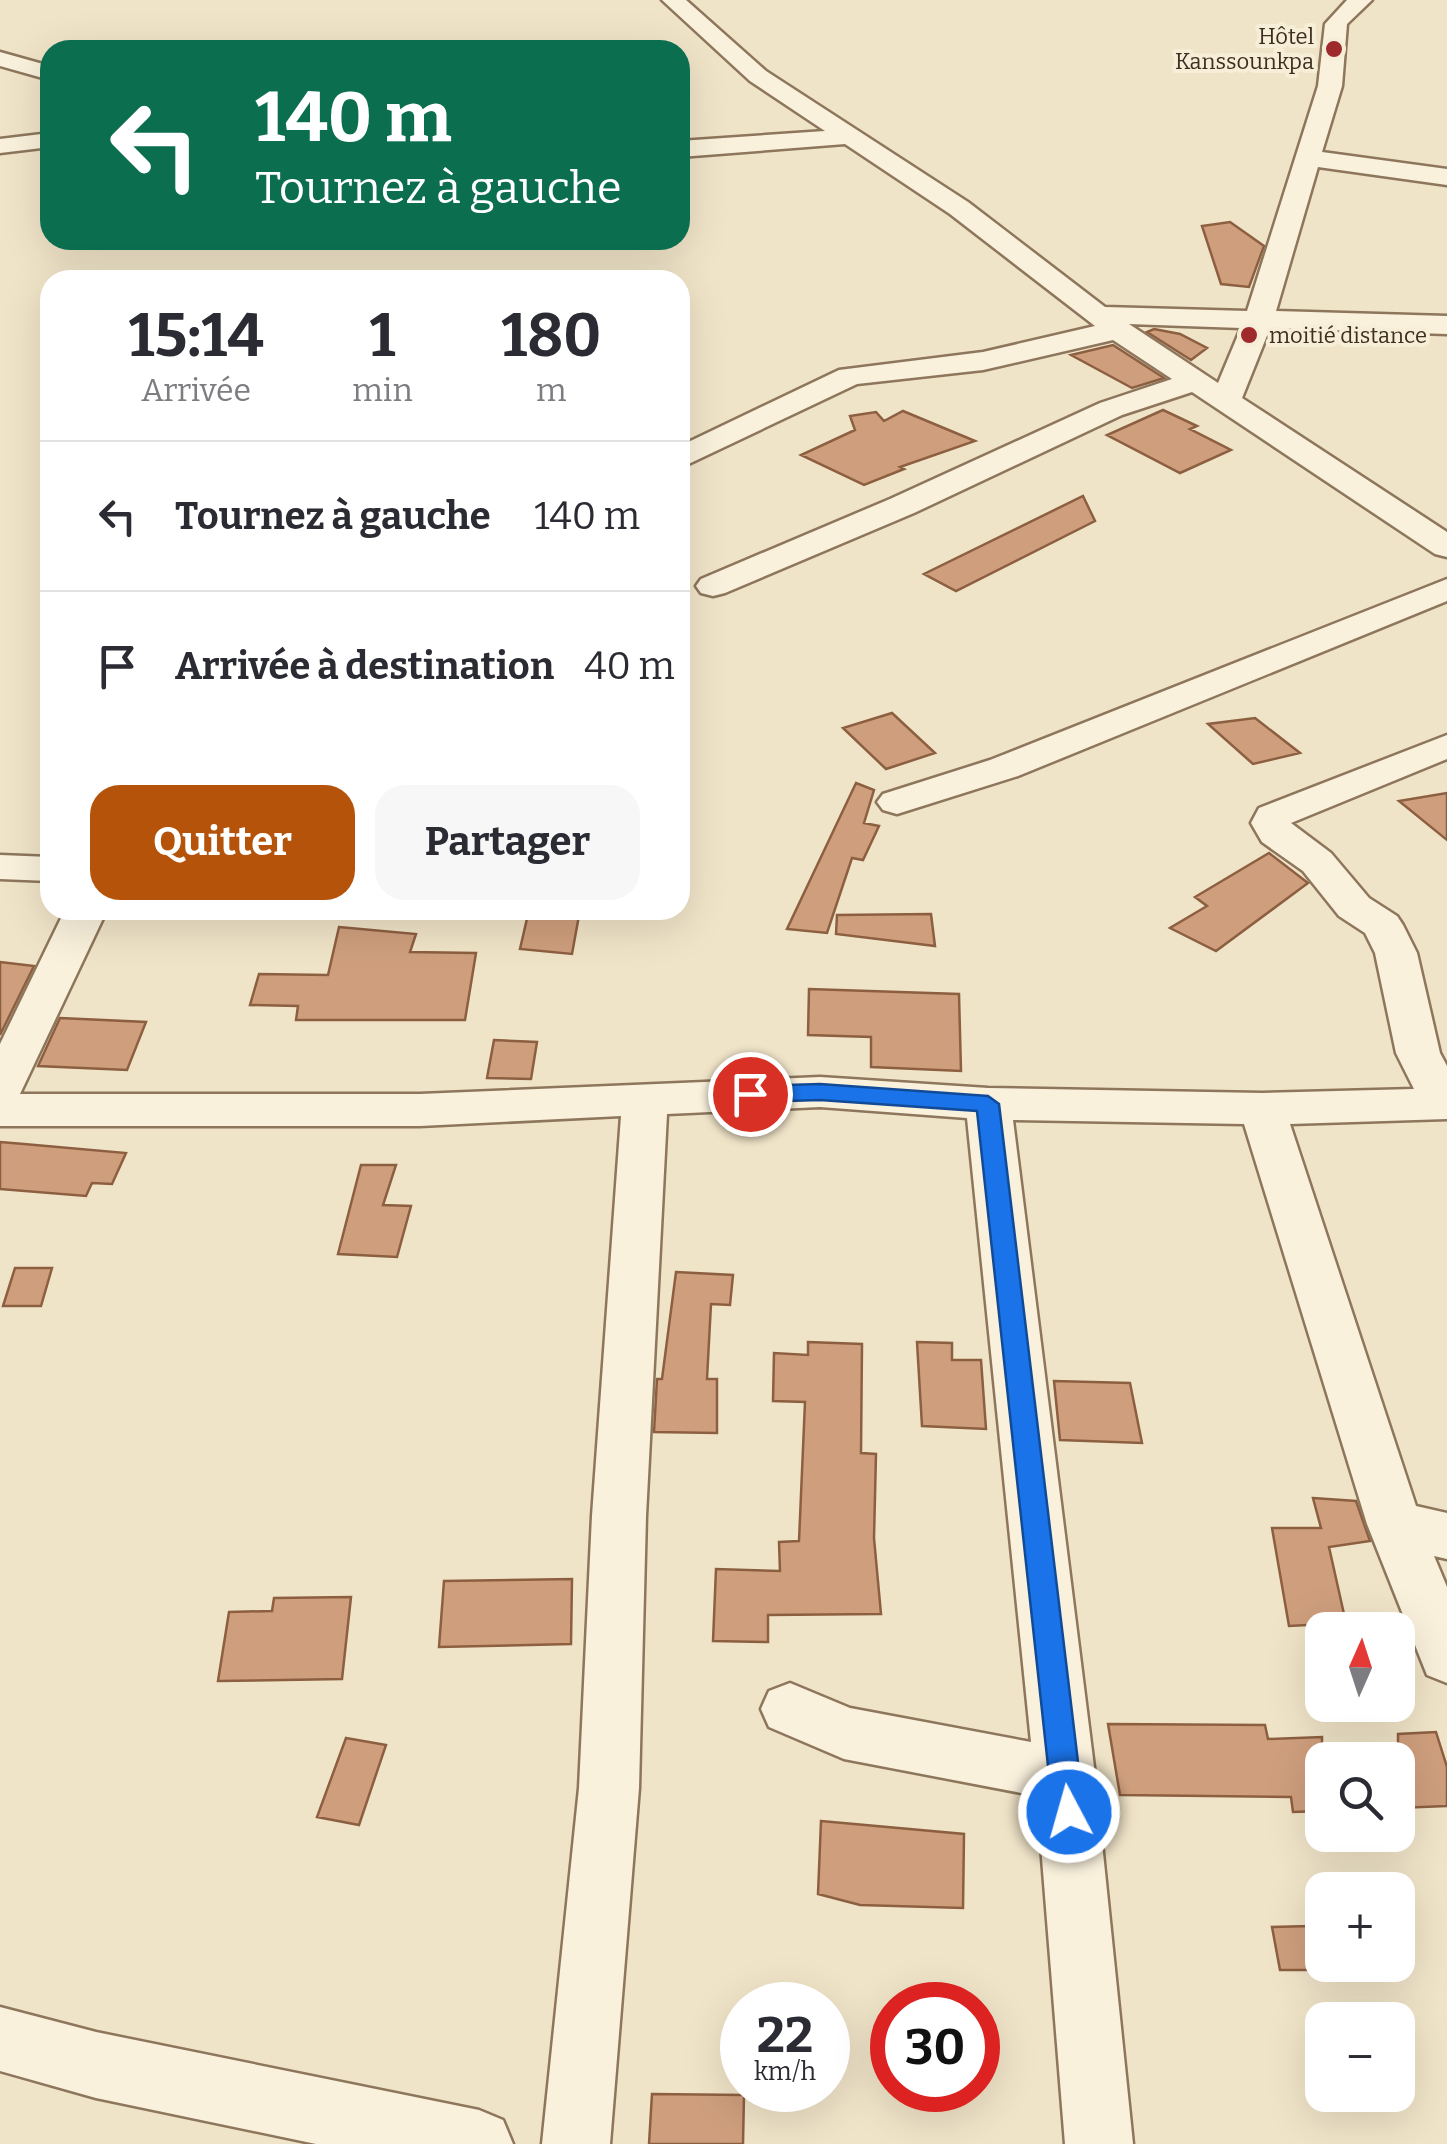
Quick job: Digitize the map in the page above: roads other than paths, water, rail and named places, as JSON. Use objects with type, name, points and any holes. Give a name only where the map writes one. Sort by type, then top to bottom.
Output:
[{"type":"street","points":[[674,0],[758,76],[958,208],[1180,373],[1447,547]]},
{"type":"street","points":[[1226,400],[1259,319],[1309,158],[1330,86],[1336,24],[1344,12],[1361,0]]},
{"type":"street","points":[[0,58],[40,70]]},
{"type":"street","points":[[690,148],[851,136]]},
{"type":"street","points":[[0,146],[40,141]]},
{"type":"street","points":[[1309,158],[1447,177]]},
{"type":"street","points":[[690,453],[850,376],[983,361],[1109,323],[1259,319],[1447,326]]},
{"type":"street","points":[[714,586],[902,506],[1180,373],[1244,353]]},
{"type":"street","points":[[897,802],[1004,768],[1447,589]]},
{"type":"street","points":[[0,1110],[420,1110],[820,1092],[988,1104],[1262,1109],[1446,1103],[1418,1053],[1396,953],[1382,926],[1354,907],[1338,882],[1276,834],[1270,823],[1274,816],[1447,746]]},
{"type":"street","points":[[0,867],[40,869]]},
{"type":"street","points":[[0,1090],[81,920]]},
{"type":"street","points":[[576,2144],[609,1788],[620,1516],[645,1098]]},
{"type":"street","points":[[988,1104],[1065,1775],[1099,2144]]},
{"type":"street","points":[[1262,1109],[1394,1524],[1447,1658]]},
{"type":"street","points":[[1394,1524],[1447,1536]]},
{"type":"street","points":[[790,1709],[844,1733],[1065,1775]]},
{"type":"street","points":[[0,2038],[96,2065],[479,2144]]},
{"type":"place","name":"Hôtel Kanssounkpa","points":[[1334,49]]},
{"type":"place","name":"moitié distance","points":[[1249,335]]}]
